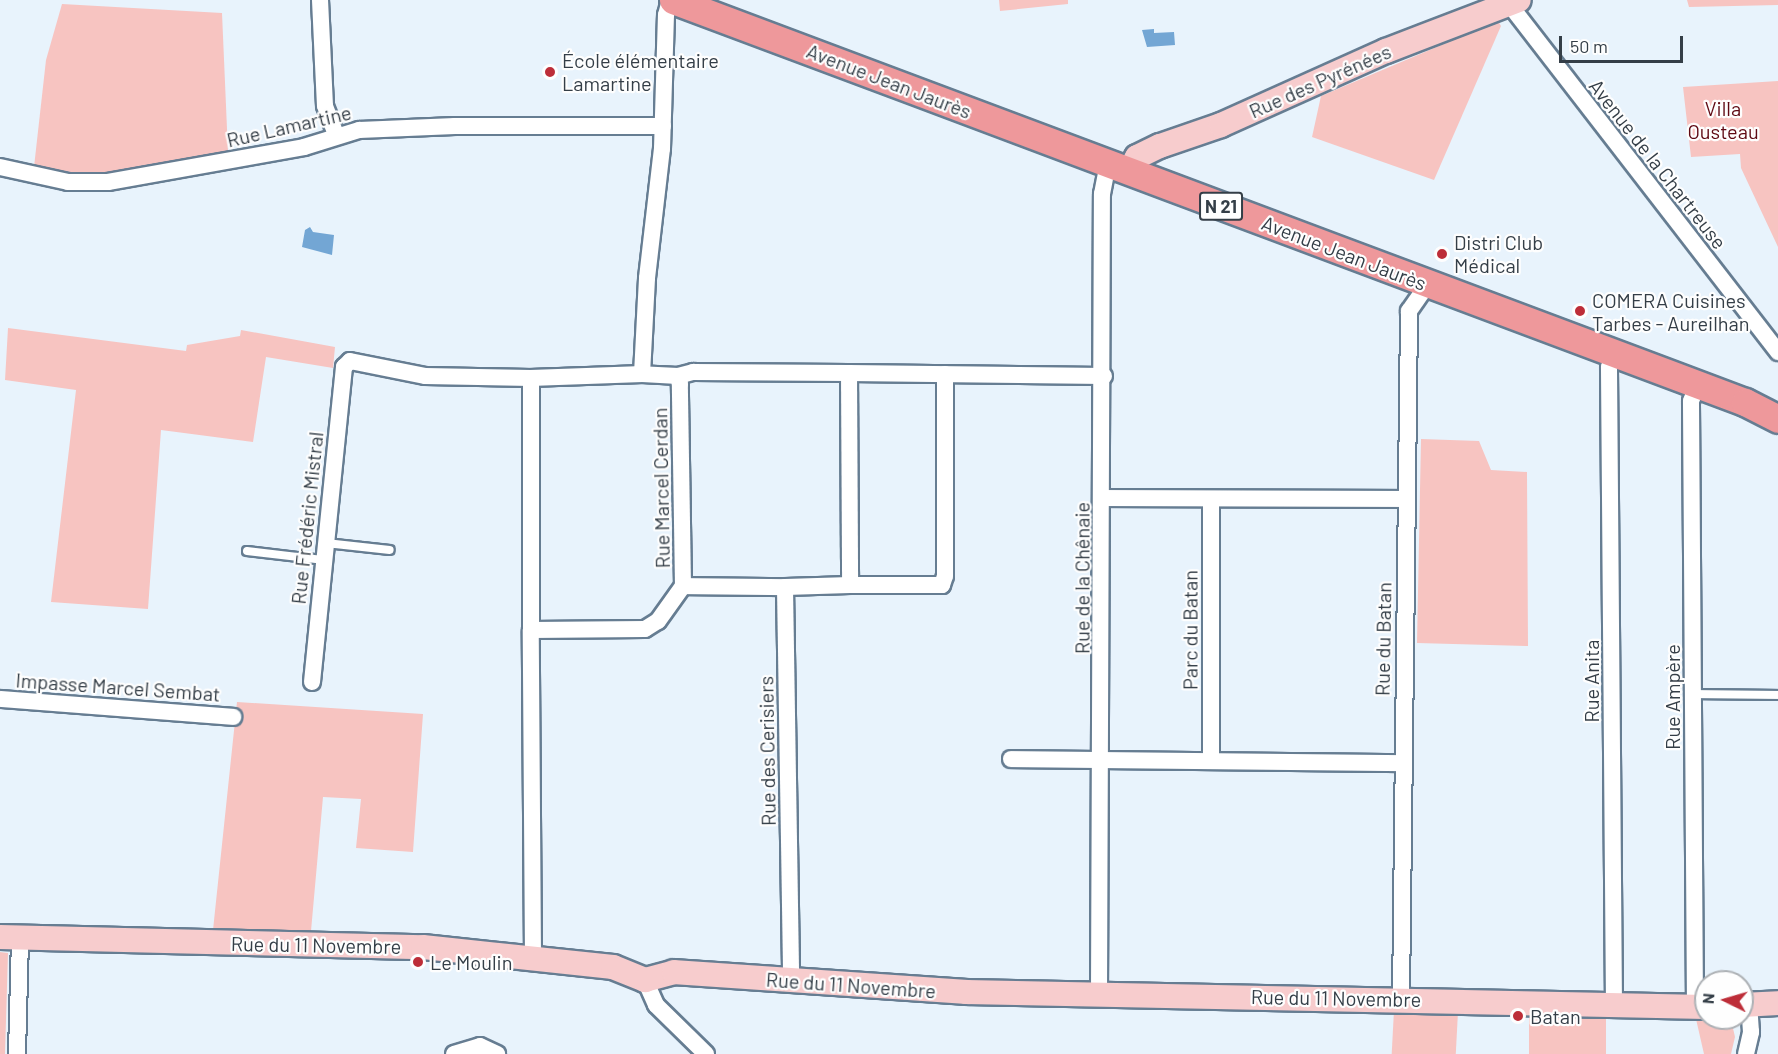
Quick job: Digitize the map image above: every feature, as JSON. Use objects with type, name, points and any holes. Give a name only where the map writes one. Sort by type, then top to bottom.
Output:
[{"type":"main road","name":"Avenue Jean Jaurès","points":[[671,0],[1614,356],[1745,402],[1778,419]]},
{"type":"street","points":[[320,0],[324,106],[336,135]]},
{"type":"street","points":[[642,374],[647,278],[663,126],[664,33],[671,0]]},
{"type":"street","name":"Rue des Pyrénées","points":[[1118,167],[1160,146],[1221,125],[1386,51],[1511,1]]},
{"type":"street","name":"Avenue de la Chartreuse","points":[[1511,1],[1778,352]]},
{"type":"street","name":"Rue Lamartine","points":[[0,167],[68,182],[108,182],[304,147],[336,135],[455,126],[663,126]]},
{"type":"street","name":"Rue de la Chênaie","points":[[1099,994],[1104,376],[1102,186],[1118,167]]},
{"type":"street","name":"Rue du Batan","points":[[1401,999],[1409,311],[1427,285]]},
{"type":"street","name":"Rue Anita","points":[[1614,356],[1610,367],[1614,1007]]},
{"type":"street","name":"Rue Frédéric Mistral","points":[[312,682],[344,367],[350,360],[425,376],[531,378]]},
{"type":"street","points":[[533,957],[531,378],[642,374],[678,376],[693,372],[1104,376]]},
{"type":"street","points":[[849,374],[850,585]]},
{"type":"street","points":[[683,586],[942,585],[945,576],[945,374]]},
{"type":"street","name":"Rue Marcel Cerdan","points":[[531,630],[645,629],[658,621],[683,586],[678,376]]},
{"type":"street","name":"Rue Ampère","points":[[1697,386],[1691,401],[1693,694],[1700,970]]},
{"type":"street","points":[[1103,498],[1406,499]]},
{"type":"street","name":"Parc du Batan","points":[[1211,499],[1211,761]]},
{"type":"street","name":"Rue des Cerisiers","points":[[785,587],[791,980]]},
{"type":"street","name":"Impasse Marcel Sembat","points":[[0,699],[233,717]]},
{"type":"street","points":[[1011,759],[1402,763]]},
{"type":"street","points":[[10,938],[17,1054]]},
{"type":"street","name":"Rue du 11 Novembre","points":[[10,938],[423,947],[613,967],[645,980],[674,972],[966,992],[1401,999],[1694,1008]]},
{"type":"street","points":[[645,980],[656,1005],[706,1054]]},
{"type":"street","points":[[1754,1004],[1778,1003]]},
{"type":"street","points":[[1746,1054],[1751,1030]]},
{"type":"street","points":[[454,1054],[480,1046],[496,1054]]},
{"type":"lane","points":[[326,543],[390,550]]},
{"type":"lane","points":[[247,551],[324,560]]},
{"type":"lane","points":[[1693,694],[1778,695]]},
{"type":"green space","points":[[999,0],[1068,0],[1068,4],[1000,11]]},
{"type":"green space","points":[[1687,0],[1778,0],[1778,5],[1689,7]]},
{"type":"green space","points":[[62,4],[222,13],[228,152],[119,173],[77,173],[34,167],[46,60]]},
{"type":"green space","points":[[1498,21],[1501,26],[1434,180],[1312,137],[1321,96]]},
{"type":"green space","name":"Villa Ousteau","points":[[1778,81],[1778,247],[1741,168],[1740,154],[1691,157],[1683,87]]},
{"type":"green space","points":[[8,328],[186,351],[187,345],[240,336],[241,330],[335,347],[333,368],[266,357],[253,442],[161,430],[148,609],[51,602],[76,390],[5,380]]},
{"type":"green space","points":[[1421,439],[1479,441],[1491,470],[1527,472],[1528,646],[1417,643]]},
{"type":"green space","points":[[237,702],[423,714],[413,852],[356,848],[361,799],[323,797],[311,931],[213,930]]},
{"type":"green space","points":[[0,952],[8,953],[5,1054],[0,1054]]},
{"type":"green space","points":[[1394,1010],[1458,1013],[1456,1054],[1392,1054]]},
{"type":"green space","points":[[1529,1015],[1606,1015],[1606,1054],[1529,1054]]},
{"type":"green space","points":[[1699,1030],[1733,1030],[1735,1037],[1731,1054],[1704,1054]]},
{"type":"water","points":[[1154,29],[1154,33],[1174,32],[1175,45],[1147,47],[1142,30]]},
{"type":"water","points":[[310,227],[313,232],[334,235],[332,255],[302,247],[305,230]]},
{"type":"place","name":"École élémentaire Lamartine","points":[[550,72]]},
{"type":"place","name":"Distri Club Médical","points":[[1442,254]]},
{"type":"place","name":"COMERA Cuisines Tarbes - Aureilhan","points":[[1580,311]]},
{"type":"place","name":"Le Moulin","points":[[418,962]]},
{"type":"place","name":"Batan","points":[[1518,1016]]}]
